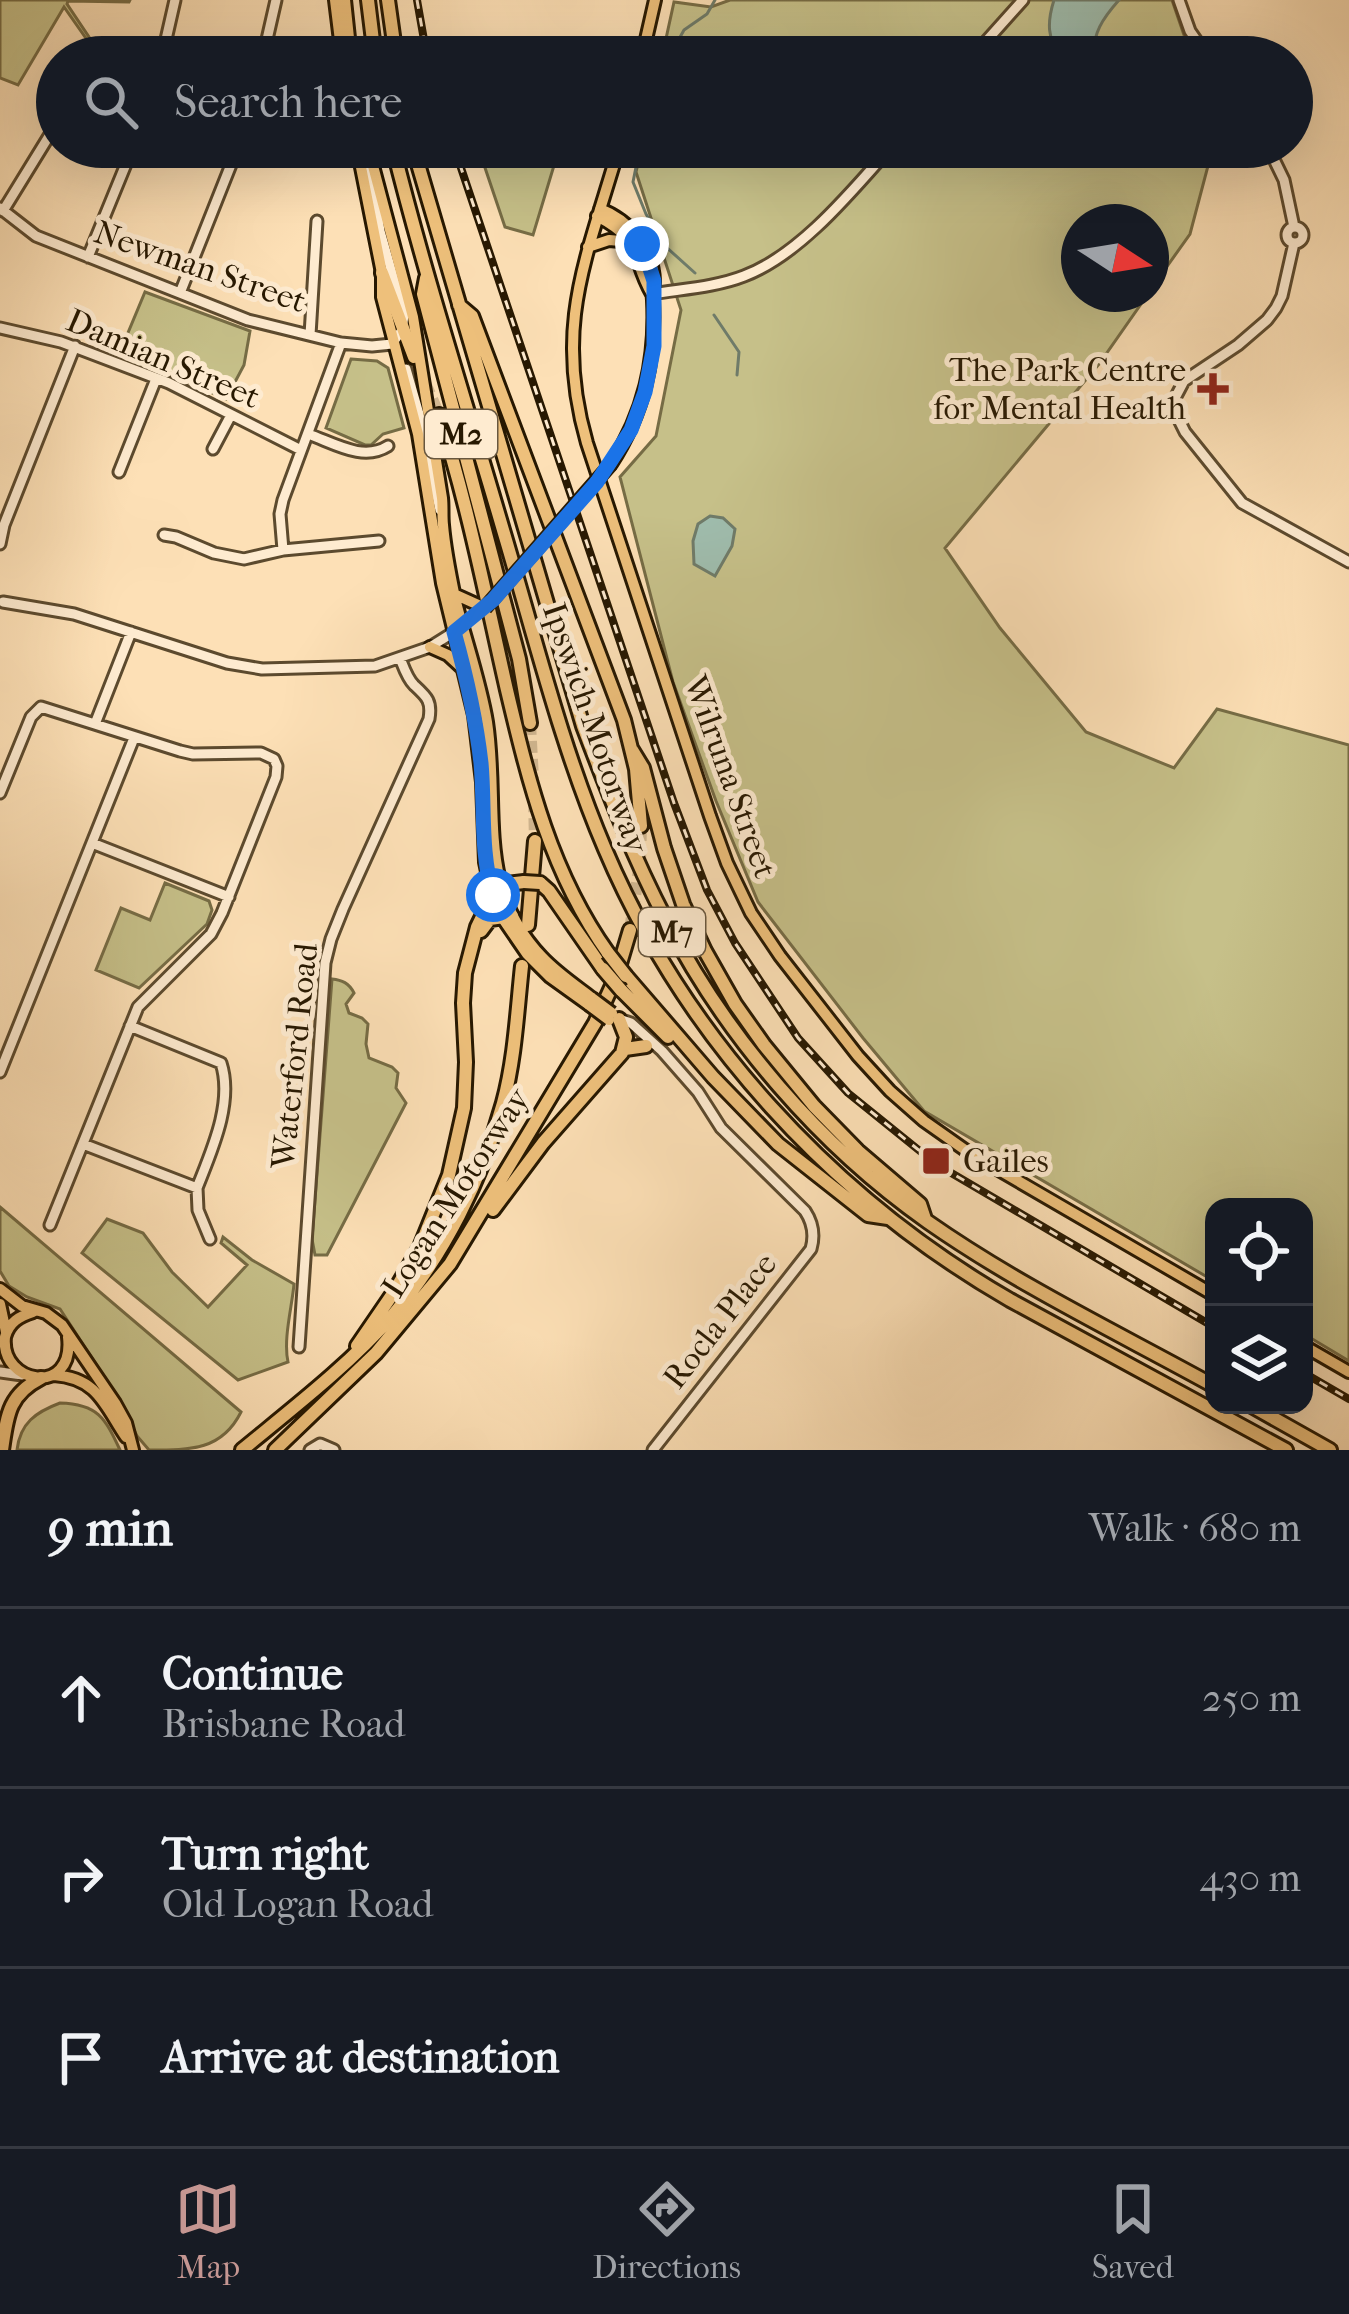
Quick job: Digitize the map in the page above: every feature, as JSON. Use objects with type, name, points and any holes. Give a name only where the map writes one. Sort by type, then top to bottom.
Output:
[{"type":"highway","points":[[368,0],[372,36]]},
{"type":"highway","points":[[388,0],[393,36]]},
{"type":"highway","name":"Ipswich Motorway","points":[[399,168],[575,772],[622,888],[679,987],[751,1084],[799,1138],[890,1218],[985,1286],[1286,1450]]},
{"type":"highway","name":"Ipswich Motorway","points":[[419,168],[583,726],[617,817],[667,922],[714,1000],[768,1072],[813,1121],[925,1220],[997,1266],[1205,1381]]},
{"type":"highway","name":"M2","points":[[427,271],[423,294],[511,626],[530,723]]},
{"type":"highway","points":[[382,273],[414,356]]},
{"type":"highway","name":"M2","points":[[458,304],[472,316],[616,696],[632,750],[641,826]]},
{"type":"highway","points":[[439,415],[537,809],[570,893],[623,983],[669,1038],[685,1046],[806,1168],[868,1215],[890,1218]]},
{"type":"highway","points":[[632,750],[643,768],[683,904],[721,980],[788,1076],[858,1151],[920,1204],[925,1220]]},
{"type":"highway","points":[[528,925],[535,841]]},
{"type":"highway","points":[[355,1353],[358,1340],[420,1247],[449,1175],[464,1108],[463,987],[473,940],[494,889],[539,883],[603,969],[623,983]]},
{"type":"highway","points":[[473,940],[488,921],[507,916]]},
{"type":"highway","name":"Logan Motorway","points":[[275,1450],[386,1343],[469,1236],[602,1011],[630,930]]},
{"type":"highway","name":"Logan Motorway","points":[[242,1450],[392,1315],[453,1226],[504,1101],[522,966]]},
{"type":"highway","points":[[616,1021],[625,1048]]},
{"type":"highway","points":[[469,1236],[478,1232],[543,1143],[625,1048],[646,1046]]},
{"type":"highway","points":[[2,1450],[14,1401],[23,1389],[46,1377]]},
{"type":"highway","points":[[1266,1414],[1330,1450]]},
{"type":"main road","points":[[335,0],[339,36]]},
{"type":"main road","points":[[344,0],[348,36]]},
{"type":"main road","points":[[646,36],[655,2]]},
{"type":"main road","points":[[360,168],[392,344],[418,434],[442,583],[487,726],[494,889]]},
{"type":"main road","points":[[373,168],[416,332],[463,670],[479,748],[484,849],[494,889],[507,916],[544,959],[616,1021]]},
{"type":"main road","name":"Wilruna Street","points":[[612,168],[579,281],[572,335],[582,424],[710,816],[752,913],[859,1056],[924,1121],[968,1152],[1205,1290]]},
{"type":"main road","points":[[598,213],[632,242],[652,294]]},
{"type":"main road","points":[[459,629],[611,464],[631,430],[650,372],[655,335],[652,272],[637,236],[622,219],[598,213]]},
{"type":"main road","points":[[588,247],[609,240],[632,242]]},
{"type":"main road","points":[[454,594],[482,609]]},
{"type":"main road","points":[[430,647],[448,655],[463,670]]},
{"type":"main road","points":[[0,1289],[11,1299],[55,1318],[115,1403],[132,1447]]},
{"type":"main road","points":[[0,1304],[6,1332],[2,1349],[9,1364],[22,1376],[74,1377],[106,1403],[132,1447]]},
{"type":"main road","points":[[6,1332],[18,1318],[36,1312]]},
{"type":"main road","points":[[46,1377],[65,1362],[68,1334]]},
{"type":"main road","points":[[1313,1351],[1349,1372]]},
{"type":"street","points":[[167,36],[175,0]]},
{"type":"street","points":[[268,36],[276,0]]},
{"type":"street","points":[[991,36],[1023,0]]},
{"type":"street","points":[[1178,0],[1193,36]]},
{"type":"street","points":[[2,210],[36,156]]},
{"type":"street","points":[[88,257],[124,168]]},
{"type":"street","points":[[180,293],[230,168]]},
{"type":"street","points":[[369,168],[380,231],[404,315],[402,330],[392,344],[404,362],[415,399],[442,520]]},
{"type":"street","points":[[652,294],[739,278],[778,258],[842,202],[872,168]]},
{"type":"street","points":[[1278,168],[1294,227],[1303,237],[1294,243],[1282,296],[1267,320],[1184,381],[1175,398],[1177,414],[1241,503],[1349,562]]},
{"type":"street","name":"Newman Street","points":[[2,210],[36,236],[262,324],[341,343],[392,344]]},
{"type":"street","points":[[310,334],[317,221]]},
{"type":"street","name":"Damian Street","points":[[0,328],[75,346],[156,379],[301,450]]},
{"type":"street","points":[[284,550],[280,514],[341,343]]},
{"type":"street","points":[[0,544],[75,346]]},
{"type":"street","points":[[119,472],[156,379]]},
{"type":"street","points":[[213,449],[231,415]]},
{"type":"street","points":[[308,434],[359,453],[379,452],[388,446]]},
{"type":"street","points":[[164,536],[231,558],[379,541]]},
{"type":"street","points":[[1,606],[74,614],[226,663],[262,669],[356,668],[430,647],[459,629]]},
{"type":"street","points":[[95,724],[131,632]]},
{"type":"street","name":"Waterford Road","points":[[299,1347],[327,954],[429,719],[431,704],[412,684],[400,658]]},
{"type":"street","points":[[0,793],[35,710],[41,707],[193,754],[261,753],[277,766],[211,934],[145,997],[130,1026],[50,1225]]},
{"type":"street","points":[[0,1072],[134,738]]},
{"type":"street","points":[[92,843],[229,897]]},
{"type":"street","name":"Rocla Place","points":[[616,1021],[668,1060]]},
{"type":"street","name":"Rocla Place","points":[[616,1021],[631,1023],[662,1051],[698,1091],[721,1128],[806,1211],[814,1241],[652,1450]]},
{"type":"street","points":[[130,1026],[221,1063],[221,1122],[197,1189],[198,1210],[211,1238]]},
{"type":"street","points":[[83,1144],[197,1189]]},
{"type":"street","points":[[0,1372],[22,1376]]},
{"type":"street","points":[[310,1450],[320,1444],[334,1450]]},
{"type":"shaded area","points":[[0,0],[130,0],[68,1],[88,36],[64,7],[47,36],[36,36],[36,54],[18,85],[0,78]]},
{"type":"shaded area","points":[[730,0],[1172,0],[1185,36],[667,36],[674,2],[711,7]]},
{"type":"shaded area","points":[[1054,0],[1119,0],[1097,36],[1051,36]]},
{"type":"shaded area","points":[[485,168],[553,168],[533,235],[505,227]]},
{"type":"shaded area","points":[[637,168],[1207,168],[1190,234],[1169,264],[1169,204],[1061,204],[1061,312],[1135,312],[1099,364],[945,548],[1000,628],[1086,732],[1174,768],[1217,709],[1349,745],[1349,1361],[1313,1339],[1313,1198],[1205,1198],[1205,1276],[924,1111],[758,902],[673,682],[620,477],[656,436],[681,310]]},
{"type":"shaded area","points":[[145,292],[250,331],[244,365],[226,399],[120,352]]},
{"type":"shaded area","points":[[351,359],[377,361],[388,368],[404,428],[383,434],[371,445],[326,428]]},
{"type":"shaded area","points":[[710,516],[723,518],[735,529],[732,546],[715,576],[694,564],[698,524]]},
{"type":"shaded area","points":[[165,883],[209,901],[212,910],[207,924],[139,988],[96,970],[121,908],[150,920]]},
{"type":"shaded area","points":[[332,979],[345,983],[354,993],[346,1004],[349,1013],[368,1024],[369,1058],[398,1073],[396,1088],[406,1103],[327,1255],[315,1255],[312,1239]]},
{"type":"shaded area","points":[[0,1207],[241,1412],[225,1434],[192,1448],[149,1450],[60,1309],[9,1286],[0,1271]]},
{"type":"shaded area","points":[[107,1219],[143,1233],[172,1272],[208,1307],[247,1265],[221,1243],[223,1237],[294,1284],[288,1362],[238,1380],[82,1253]]},
{"type":"shaded area","points":[[60,1403],[83,1406],[99,1415],[120,1450],[17,1450],[31,1420]]},
{"type":"waterway","points":[[681,36],[707,14],[715,0]]},
{"type":"waterway","points":[[636,168],[633,182],[646,214],[665,246],[695,273]]},
{"type":"waterway","points":[[714,315],[739,352],[737,375]]},
{"type":"tunnel","points":[[425,383],[439,415]]},
{"type":"tunnel","points":[[530,723],[533,779]]},
{"type":"tunnel","points":[[534,800],[535,841]]},
{"type":"tunnel","points":[[630,930],[641,826]]},
{"type":"railway","points":[[417,0],[423,36]]},
{"type":"railway","points":[[461,168],[674,803],[707,890],[735,943],[798,1038],[848,1093],[936,1164],[1205,1322]]},
{"type":"railway","points":[[1313,1378],[1349,1399]]},
{"type":"place","name":"The Park Centre for Mental Health","points":[[1213,389]]},
{"type":"place","name":"Gailes","points":[[936,1161]]},
{"type":"route","points":[[493,895],[485,862],[481,760],[454,632],[493,600],[597,482],[631,430],[654,346],[654,281],[642,244]]}]
